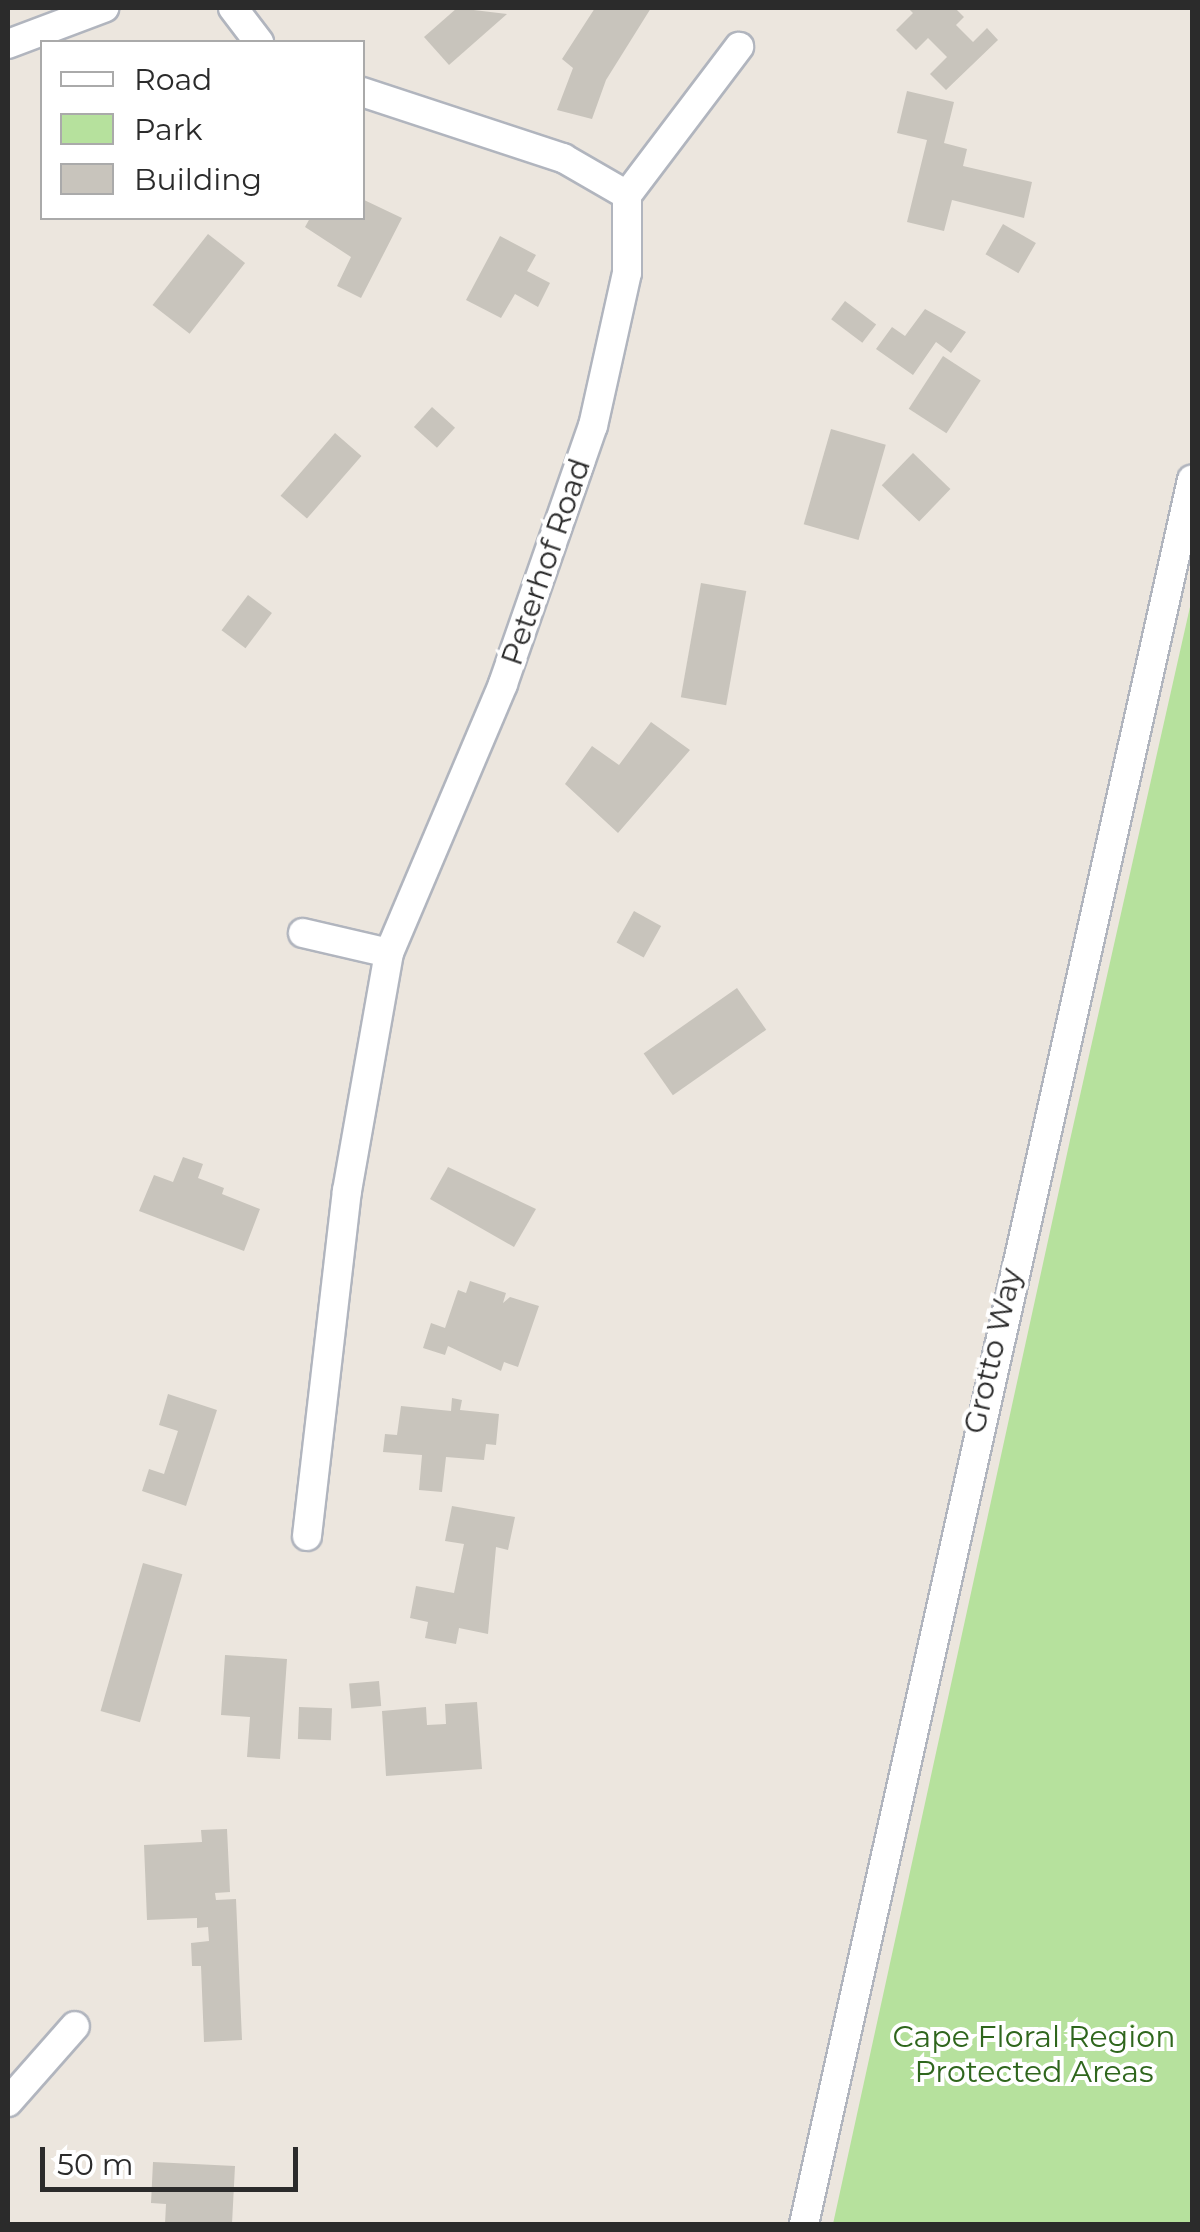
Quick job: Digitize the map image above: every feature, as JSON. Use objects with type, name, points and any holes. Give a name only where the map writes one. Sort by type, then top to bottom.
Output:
[{"type":"street","points":[[8,44],[104,8]]},
{"type":"street","points":[[234,8],[258,40]]},
{"type":"street","points":[[365,93],[563,158],[627,195],[739,47]]},
{"type":"street","name":"Peterhof Road","points":[[307,1536],[348,1191],[389,953],[503,684],[592,426],[627,273],[627,195]]},
{"type":"street","name":"Grotto Way","points":[[804,2224],[1192,480]]},
{"type":"street","points":[[302,933],[389,953]]},
{"type":"street","points":[[8,2102],[74,2026]]},
{"type":"green space","name":"Cape Floral Region Protected Areas","points":[[1192,598],[1192,2224],[833,2224],[1070,1140]]},
{"type":"building","points":[[457,8],[507,14],[449,65],[424,37]]},
{"type":"building","points":[[595,8],[651,8],[606,80],[592,119],[557,110],[573,68],[562,59]]},
{"type":"building","points":[[908,8],[955,8],[964,17],[956,25],[973,42],[987,28],[998,40],[946,90],[930,74],[947,57],[928,38],[916,50],[896,30],[913,13]]},
{"type":"building","points":[[907,91],[954,102],[944,143],[967,149],[963,166],[1032,182],[1024,218],[952,200],[944,231],[907,222],[927,140],[897,133]]},
{"type":"building","points":[[365,200],[402,218],[361,298],[337,286],[351,257],[305,227],[309,220],[365,220]]},
{"type":"building","points":[[1003,224],[1036,243],[1018,273],[986,254]]},
{"type":"building","points":[[208,234],[245,263],[190,334],[153,305]]},
{"type":"building","points":[[500,236],[536,255],[527,271],[550,283],[538,307],[515,294],[501,318],[466,300]]},
{"type":"building","points":[[845,301],[876,324],[862,343],[831,319]]},
{"type":"building","points":[[925,309],[966,332],[951,353],[936,342],[913,375],[876,349],[892,327],[905,336]]},
{"type":"building","points":[[943,356],[981,381],[946,433],[909,409]]},
{"type":"building","points":[[432,407],[455,428],[437,448],[414,427]]},
{"type":"building","points":[[831,429],[886,445],[859,540],[804,524]]},
{"type":"building","points":[[335,433],[361,456],[307,519],[281,496]]},
{"type":"building","points":[[913,453],[950,489],[919,521],[882,485]]},
{"type":"building","points":[[701,583],[746,591],[726,705],[681,697]]},
{"type":"building","points":[[248,595],[272,613],[245,648],[222,630]]},
{"type":"building","points":[[651,722],[690,750],[618,833],[565,784],[592,746],[619,765]]},
{"type":"building","points":[[634,911],[661,926],[644,958],[617,942]]},
{"type":"building","points":[[737,988],[766,1030],[673,1095],[644,1053]]},
{"type":"building","points":[[183,1157],[203,1164],[198,1178],[224,1188],[222,1194],[260,1209],[244,1251],[139,1211],[154,1175],[173,1182]]},
{"type":"building","points":[[448,1167],[536,1209],[514,1247],[430,1199]]},
{"type":"building","points":[[470,1281],[506,1293],[503,1303],[510,1297],[539,1306],[518,1367],[504,1362],[501,1371],[448,1346],[445,1355],[423,1348],[431,1323],[445,1328],[458,1290],[466,1293]]},
{"type":"building","points":[[168,1394],[217,1410],[186,1506],[142,1491],[149,1469],[164,1474],[178,1431],[159,1425]]},
{"type":"building","points":[[452,1398],[462,1400],[460,1410],[499,1414],[496,1445],[486,1444],[484,1460],[446,1457],[442,1492],[419,1490],[422,1455],[383,1452],[385,1434],[397,1435],[401,1406],[451,1411]]},
{"type":"building","points":[[452,1506],[515,1517],[508,1550],[496,1547],[488,1634],[459,1628],[456,1644],[425,1638],[428,1622],[410,1618],[416,1586],[454,1593],[464,1544],[445,1541]]},
{"type":"building","points":[[143,1563],[182,1574],[140,1722],[101,1711]]},
{"type":"building","points":[[225,1655],[287,1659],[280,1759],[247,1757],[250,1717],[221,1715]]},
{"type":"building","points":[[379,1681],[381,1706],[351,1709],[349,1684]]},
{"type":"building","points":[[477,1702],[482,1769],[386,1776],[382,1711],[426,1707],[427,1725],[446,1724],[445,1704]]},
{"type":"building","points":[[299,1707],[332,1708],[331,1740],[298,1739]]},
{"type":"building","points":[[227,1829],[230,1892],[215,1893],[216,1900],[236,1899],[242,2040],[204,2042],[201,1966],[192,1966],[191,1943],[209,1941],[208,1927],[197,1928],[197,1918],[147,1920],[144,1845],[202,1842],[201,1830]]},
{"type":"building","points":[[153,2162],[235,2166],[232,2224],[165,2224],[166,2204],[151,2203]]}]
